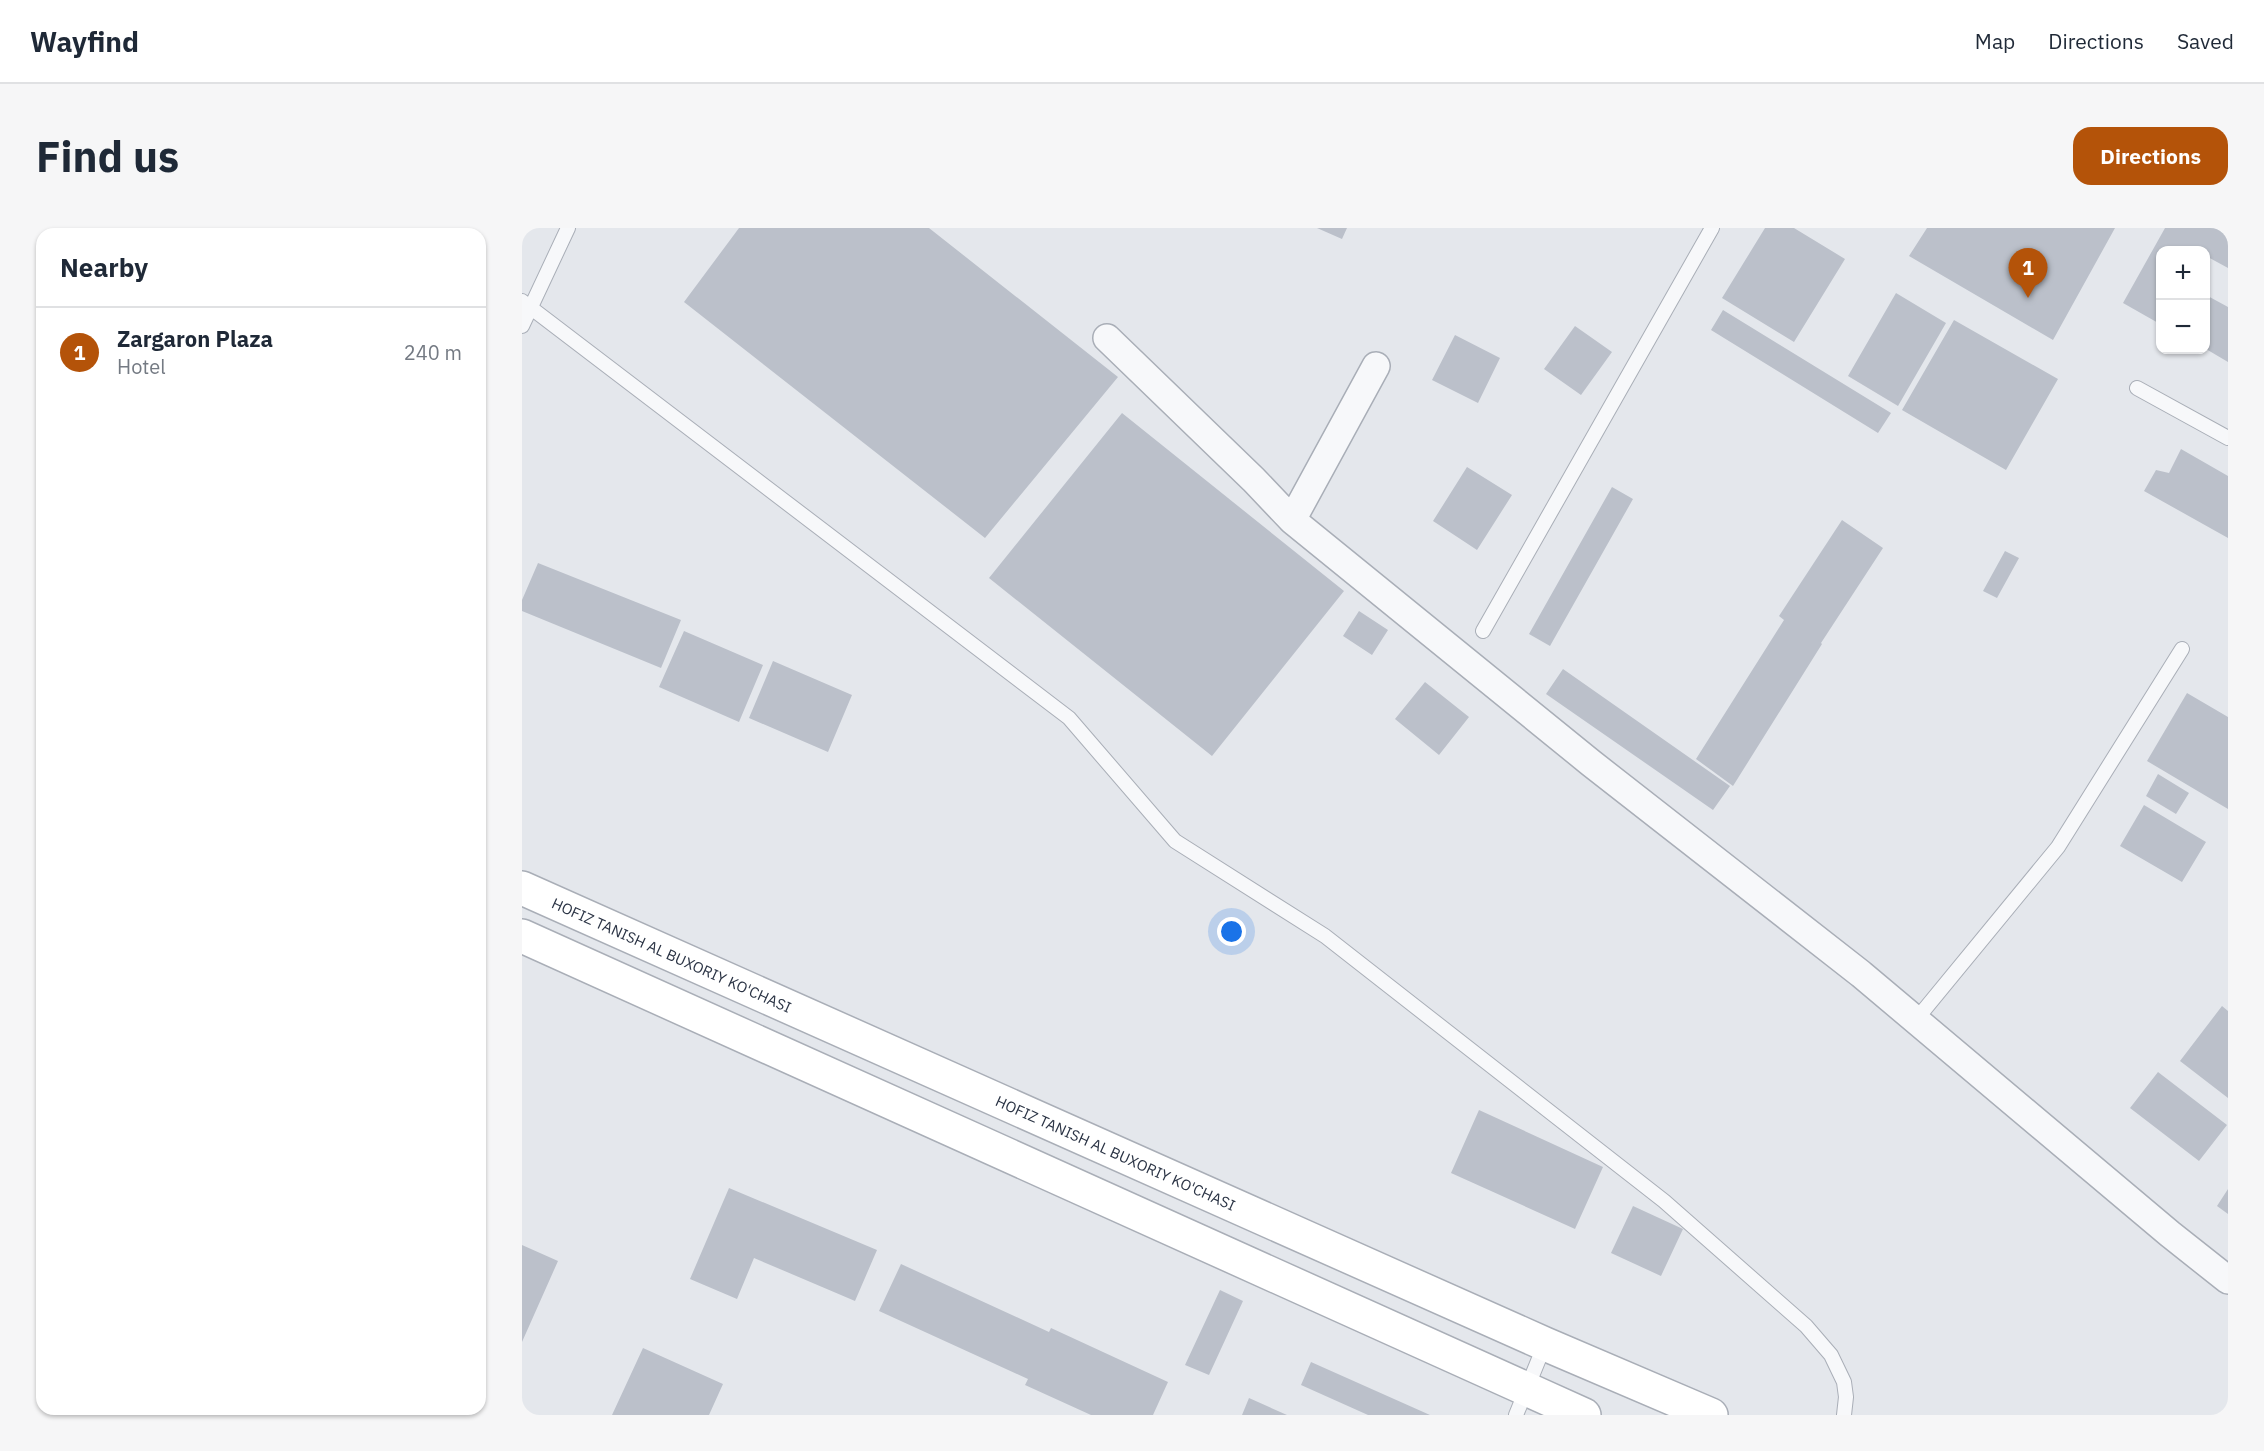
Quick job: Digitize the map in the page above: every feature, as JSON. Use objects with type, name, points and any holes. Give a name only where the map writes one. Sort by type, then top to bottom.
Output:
[{"type":"main road","name":"HOFIZ TANISH AL BUXORIY KO'CHASI","points":[[522,888],[1545,1344],[1711,1415]]},
{"type":"main road","points":[[522,936],[682,1008],[1522,1402],[1584,1415]]},
{"type":"main road","points":[[682,1008],[701,967]]},
{"type":"street","points":[[1107,338],[1254,480],[1292,520],[1591,763],[1861,974],[2170,1234],[2228,1280]]},
{"type":"street","points":[[1292,520],[1376,366]]},
{"type":"lane","points":[[522,326],[526,304],[568,228]]},
{"type":"lane","points":[[1483,631],[1712,228]]},
{"type":"lane","points":[[526,304],[1070,718],[1175,841],[1325,936],[1664,1201],[1806,1326],[1831,1355],[1844,1382],[1845,1415]]},
{"type":"lane","points":[[2137,388],[2228,438]]},
{"type":"lane","points":[[1915,1021],[2058,847],[2182,649]]},
{"type":"lane","points":[[1522,1402],[1545,1344]]},
{"type":"building","points":[[739,228],[929,228],[1118,377],[985,538],[684,302]]},
{"type":"building","points":[[1317,228],[1347,228],[1342,239]]},
{"type":"building","points":[[1765,228],[1794,228],[1845,259],[1794,342],[1722,298]]},
{"type":"building","points":[[1927,228],[2115,228],[2053,340],[1909,256]]},
{"type":"building","points":[[2165,228],[2228,228],[2228,268],[2210,258],[2210,246],[2156,246],[2156,322],[2123,303]]},
{"type":"building","points":[[1896,293],[1946,323],[1898,406],[1848,376]]},
{"type":"building","points":[[2210,297],[2228,307],[2228,362],[2210,351]]},
{"type":"building","points":[[1723,310],[1891,413],[1878,433],[1711,330]]},
{"type":"building","points":[[1954,320],[2058,379],[2006,470],[1902,410]]},
{"type":"building","points":[[1575,326],[1612,352],[1581,395],[1544,369]]},
{"type":"building","points":[[1455,335],[1500,358],[1478,403],[1432,380]]},
{"type":"building","points":[[1122,413],[1344,591],[1212,756],[989,578]]},
{"type":"building","points":[[2181,449],[2228,476],[2228,538],[2144,491],[2156,470],[2169,473]]},
{"type":"building","points":[[1467,467],[1512,495],[1477,550],[1433,521]]},
{"type":"building","points":[[1612,487],[1633,499],[1550,646],[1529,634]]},
{"type":"building","points":[[1842,520],[1883,548],[1733,786],[1696,759],[1784,620],[1779,616]]},
{"type":"building","points":[[2005,551],[2019,558],[1997,598],[1983,591]]},
{"type":"building","points":[[538,563],[681,620],[661,668],[522,611],[522,600]]},
{"type":"building","points":[[1359,611],[1388,630],[1372,655],[1343,636]]},
{"type":"building","points":[[684,631],[763,665],[739,722],[659,687]]},
{"type":"building","points":[[773,661],[852,695],[828,752],[749,718]]},
{"type":"building","points":[[1563,669],[1730,786],[1713,810],[1546,694]]},
{"type":"building","points":[[1425,682],[1469,717],[1439,755],[1395,719]]},
{"type":"building","points":[[2187,693],[2228,717],[2228,809],[2147,761]]},
{"type":"building","points":[[2158,774],[2189,793],[2176,814],[2146,796]]},
{"type":"building","points":[[2144,805],[2206,842],[2182,882],[2120,846]]},
{"type":"building","points":[[2222,1006],[2228,1011],[2228,1098],[2180,1061]]},
{"type":"building","points":[[2158,1072],[2227,1125],[2199,1161],[2130,1108]]},
{"type":"building","points":[[1479,1110],[1603,1167],[1575,1229],[1451,1173]]},
{"type":"building","points":[[729,1188],[877,1250],[855,1301],[754,1258],[737,1299],[690,1279]]},
{"type":"building","points":[[2228,1189],[2228,1214],[2217,1206]]},
{"type":"building","points":[[1633,1206],[1683,1229],[1661,1276],[1611,1253]]},
{"type":"building","points":[[522,1245],[558,1261],[522,1342]]},
{"type":"building","points":[[901,1264],[1049,1332],[1051,1328],[1168,1382],[1153,1415],[1091,1415],[1025,1385],[1028,1379],[879,1311]]},
{"type":"building","points":[[1220,1290],[1243,1301],[1209,1375],[1185,1365]]},
{"type":"building","points":[[643,1348],[723,1384],[709,1415],[612,1415]]},
{"type":"building","points":[[1311,1362],[1430,1415],[1368,1415],[1301,1385]]},
{"type":"building","points":[[1249,1398],[1287,1415],[1242,1415]]},
{"type":"place","name":"Zargaron Plaza","points":[[2028,298]]}]
